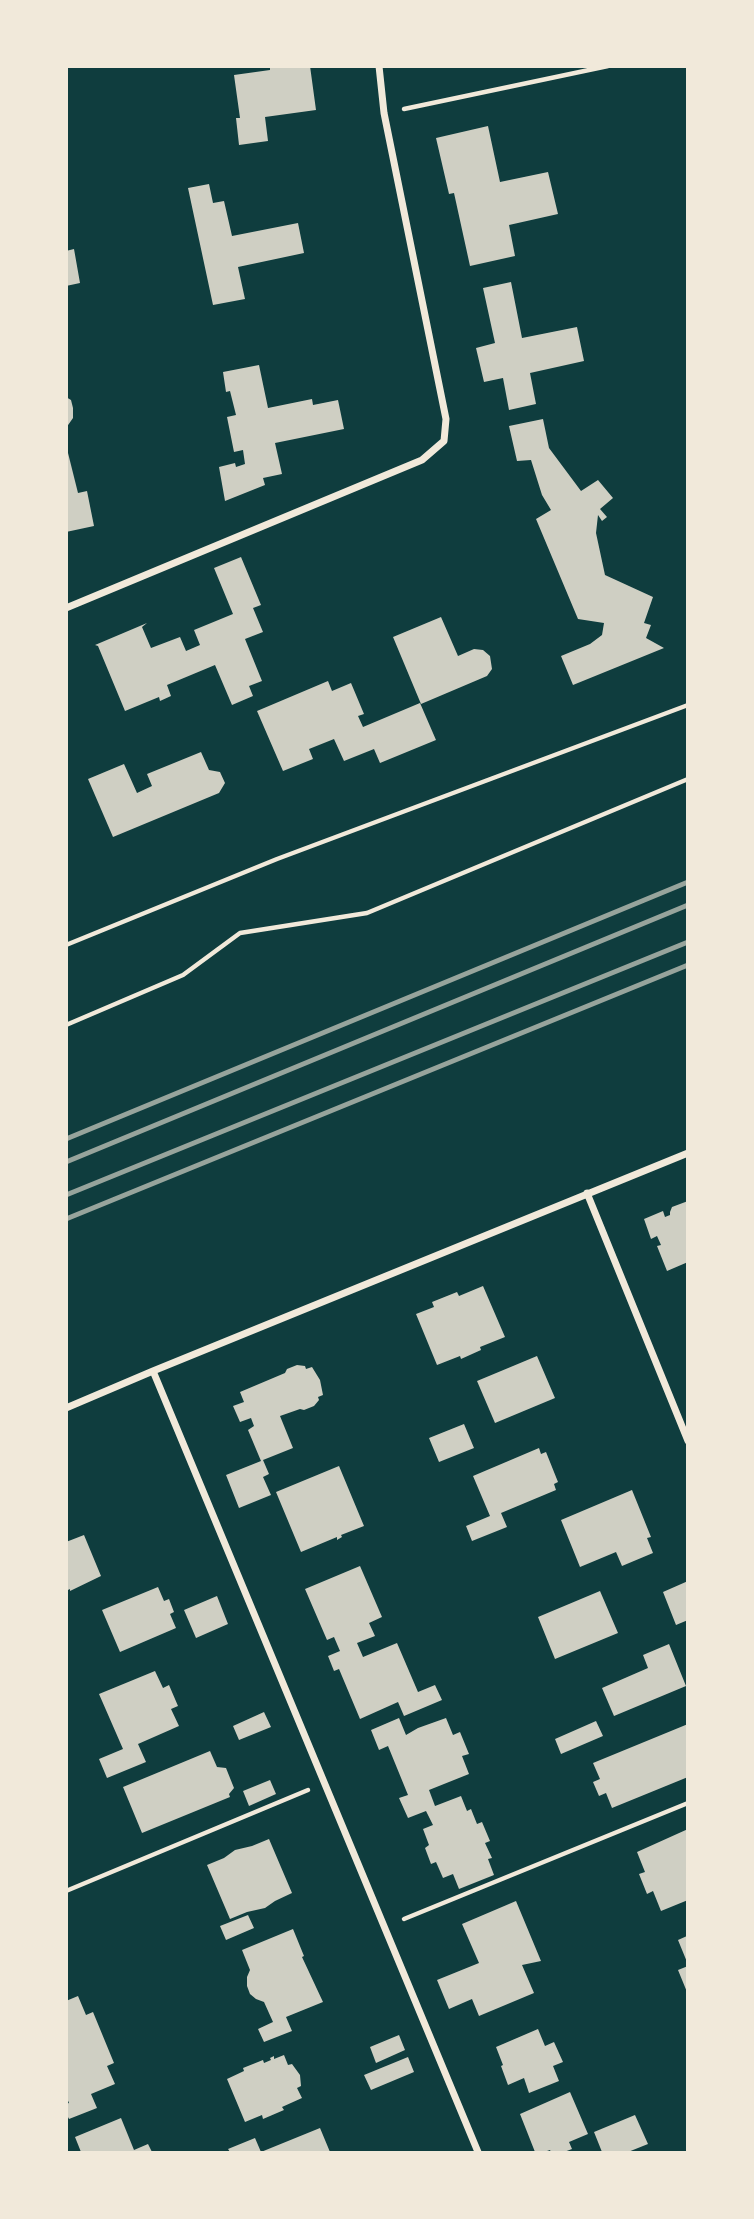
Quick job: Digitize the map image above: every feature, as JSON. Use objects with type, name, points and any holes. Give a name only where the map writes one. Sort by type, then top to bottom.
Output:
[{"type":"street","points":[[66,608],[422,460],[444,441],[446,419],[384,113],[379,66]]},
{"type":"street","points":[[66,1408],[688,1153]]},
{"type":"street","points":[[587,1193],[688,1441]]},
{"type":"street","points":[[153,1371],[478,2152]]},
{"type":"path","points":[[384,113],[608,66]]},
{"type":"path","points":[[66,945],[277,859],[688,705]]},
{"type":"path","points":[[66,1025],[183,975],[240,933],[367,913],[688,779]]},
{"type":"path","points":[[66,1891],[324,1783]]},
{"type":"path","points":[[384,1928],[688,1802]]},
{"type":"building","points":[[270,66],[310,66],[316,110],[265,117],[268,141],[239,145],[236,118],[240,118],[234,75],[270,70]]},
{"type":"building","points":[[488,126],[500,182],[548,172],[558,214],[509,225],[515,256],[470,266],[454,193],[449,194],[436,138]]},
{"type":"building","points":[[209,184],[213,203],[224,201],[232,236],[298,223],[304,253],[238,267],[245,299],[213,305],[188,188]]},
{"type":"building","points":[[74,249],[80,283],[66,286],[66,251]]},
{"type":"building","points":[[511,282],[522,338],[577,327],[584,361],[530,373],[536,404],[509,410],[503,378],[484,382],[476,348],[495,343],[483,288]]},
{"type":"building","points":[[259,365],[268,408],[312,399],[313,405],[338,400],[344,429],[275,443],[282,474],[263,478],[265,485],[225,501],[219,467],[235,463],[236,467],[245,464],[243,450],[234,452],[227,417],[236,415],[230,391],[226,392],[223,372]]},
{"type":"building","points":[[66,397],[71,400],[73,418],[66,428]]},
{"type":"building","points":[[543,419],[549,448],[581,491],[598,480],[613,498],[600,509],[607,517],[602,521],[598,515],[596,533],[605,575],[653,597],[644,623],[651,625],[646,638],[664,648],[573,685],[561,656],[590,644],[602,635],[604,623],[578,619],[536,519],[551,510],[542,495],[531,460],[517,461],[509,426]]},
{"type":"building","points":[[66,445],[78,493],[87,491],[94,526],[66,532]]},
{"type":"building","points":[[241,557],[261,605],[253,608],[263,632],[245,639],[262,681],[249,686],[253,696],[232,705],[215,665],[167,685],[171,696],[160,701],[159,697],[125,711],[98,646],[95,645],[147,623],[142,627],[151,648],[180,637],[186,651],[200,645],[194,630],[233,614],[214,568]]},
{"type":"building","points":[[441,617],[458,656],[474,649],[483,650],[490,656],[492,669],[487,676],[421,704],[393,637]]},
{"type":"building","points":[[328,681],[332,691],[351,683],[364,714],[358,716],[363,727],[420,703],[436,740],[380,763],[374,749],[344,761],[334,739],[309,749],[313,759],[283,771],[257,711]]},
{"type":"building","points":[[201,752],[209,770],[220,772],[225,783],[219,793],[113,837],[88,779],[124,764],[137,793],[152,786],[147,774]]},
{"type":"building","points":[[688,1201],[688,1262],[667,1271],[657,1246],[661,1245],[657,1236],[651,1239],[644,1219],[663,1211],[665,1217],[670,1215],[672,1207]]},
{"type":"building","points":[[483,1286],[505,1337],[480,1347],[481,1350],[461,1359],[460,1356],[437,1365],[416,1314],[434,1307],[432,1302],[457,1292],[459,1296]]},
{"type":"building","points":[[537,1356],[555,1398],[495,1423],[477,1381]]},
{"type":"building","points":[[297,1365],[305,1366],[306,1369],[312,1367],[320,1380],[323,1395],[318,1397],[319,1400],[314,1406],[280,1416],[293,1448],[263,1460],[269,1474],[263,1477],[271,1495],[239,1508],[226,1475],[261,1461],[248,1430],[254,1426],[251,1418],[240,1422],[233,1406],[244,1402],[240,1392]]},
{"type":"building","points":[[464,1424],[474,1448],[439,1462],[429,1438]]},
{"type":"building","points":[[539,1448],[541,1454],[546,1452],[558,1482],[554,1484],[556,1490],[501,1513],[507,1527],[472,1541],[466,1526],[490,1516],[473,1476]]},
{"type":"building","points":[[339,1466],[364,1526],[341,1535],[337,1540],[337,1537],[301,1552],[276,1492]]},
{"type":"building","points":[[632,1490],[651,1537],[647,1538],[653,1553],[622,1566],[616,1552],[580,1567],[561,1520]]},
{"type":"building","points":[[84,1535],[101,1576],[66,1591],[66,1542]]},
{"type":"building","points":[[360,1566],[382,1617],[369,1623],[375,1636],[357,1643],[363,1657],[397,1643],[418,1692],[435,1685],[442,1700],[404,1716],[398,1702],[360,1719],[339,1669],[334,1671],[328,1656],[340,1651],[334,1637],[327,1640],[305,1589]]},
{"type":"building","points":[[688,1581],[688,1620],[676,1625],[663,1592]]},
{"type":"building","points":[[158,1587],[164,1601],[169,1599],[174,1612],[170,1614],[176,1628],[120,1652],[102,1610]]},
{"type":"building","points":[[600,1591],[618,1633],[555,1659],[538,1617]]},
{"type":"building","points":[[217,1596],[228,1624],[196,1638],[184,1610]]},
{"type":"building","points":[[669,1644],[686,1686],[614,1716],[602,1688],[648,1668],[643,1655]]},
{"type":"building","points":[[155,1671],[163,1688],[169,1685],[178,1706],[171,1709],[179,1726],[138,1744],[146,1762],[107,1778],[99,1759],[123,1749],[99,1694]]},
{"type":"building","points":[[264,1712],[271,1727],[239,1740],[233,1726]]},
{"type":"building","points":[[399,1718],[406,1735],[446,1718],[453,1735],[460,1732],[469,1754],[462,1756],[469,1774],[429,1790],[435,1806],[461,1796],[467,1811],[471,1809],[477,1824],[482,1822],[490,1841],[485,1843],[492,1858],[488,1859],[494,1875],[459,1889],[453,1874],[443,1878],[436,1862],[431,1864],[425,1848],[429,1845],[423,1829],[433,1825],[426,1811],[408,1818],[399,1798],[408,1795],[388,1746],[379,1750],[371,1730]]},
{"type":"building","points":[[596,1721],[603,1736],[561,1754],[555,1739]]},
{"type":"building","points":[[688,1724],[688,1777],[612,1808],[606,1793],[599,1796],[593,1782],[600,1779],[593,1763]]},
{"type":"building","points":[[210,1751],[217,1767],[226,1768],[234,1788],[229,1794],[230,1797],[142,1833],[123,1787]]},
{"type":"building","points":[[270,1780],[276,1794],[249,1806],[243,1791]]},
{"type":"building","points":[[688,1829],[688,1900],[661,1911],[653,1891],[647,1894],[639,1874],[645,1872],[637,1852]]},
{"type":"building","points":[[269,1839],[292,1893],[265,1908],[230,1919],[207,1865],[235,1850]]},
{"type":"building","points":[[516,1901],[541,1961],[522,1965],[534,1993],[479,2016],[472,1999],[449,2009],[437,1980],[479,1963],[462,1924]]},
{"type":"building","points":[[248,1915],[254,1928],[226,1940],[220,1926]]},
{"type":"building","points":[[293,1929],[304,1956],[302,1957],[323,2002],[286,2017],[292,2031],[264,2042],[258,2029],[273,2022],[264,2002],[250,1994],[247,1977],[250,1970],[242,1950]]},
{"type":"building","points":[[687,1936],[687,1962],[678,1940]]},
{"type":"building","points":[[688,1966],[688,1992],[687,1992],[678,1970]]},
{"type":"building","points":[[78,1996],[86,2015],[93,2012],[114,2063],[107,2066],[115,2084],[91,2094],[97,2108],[69,2119],[66,2113],[66,2104],[69,2103],[66,2096],[66,2001]]},
{"type":"building","points":[[538,2029],[545,2046],[554,2042],[563,2062],[553,2066],[559,2081],[529,2093],[524,2078],[508,2085],[496,2047]]},
{"type":"building","points":[[399,2035],[405,2050],[376,2063],[370,2047]]},
{"type":"building","points":[[284,2055],[288,2065],[292,2064],[300,2075],[301,2086],[297,2088],[302,2098],[263,2119],[262,2115],[245,2122],[227,2079],[244,2071],[243,2068]]},
{"type":"building","points":[[408,2057],[414,2072],[371,2090],[364,2075]]},
{"type":"building","points":[[570,2092],[588,2134],[569,2142],[572,2149],[564,2152],[535,2152],[520,2114]]},
{"type":"building","points":[[635,2115],[648,2144],[628,2152],[602,2152],[594,2132]]},
{"type":"building","points":[[121,2118],[134,2150],[148,2144],[152,2152],[81,2152],[75,2137]]},
{"type":"building","points":[[320,2128],[330,2152],[261,2152]]},
{"type":"building","points":[[255,2138],[261,2152],[230,2152],[228,2149]]},
{"type":"railway","points":[[66,1139],[688,882]]},
{"type":"railway","points":[[66,1162],[688,905]]},
{"type":"railway","points":[[66,1195],[688,942]]},
{"type":"railway","points":[[66,1219],[688,965]]}]
